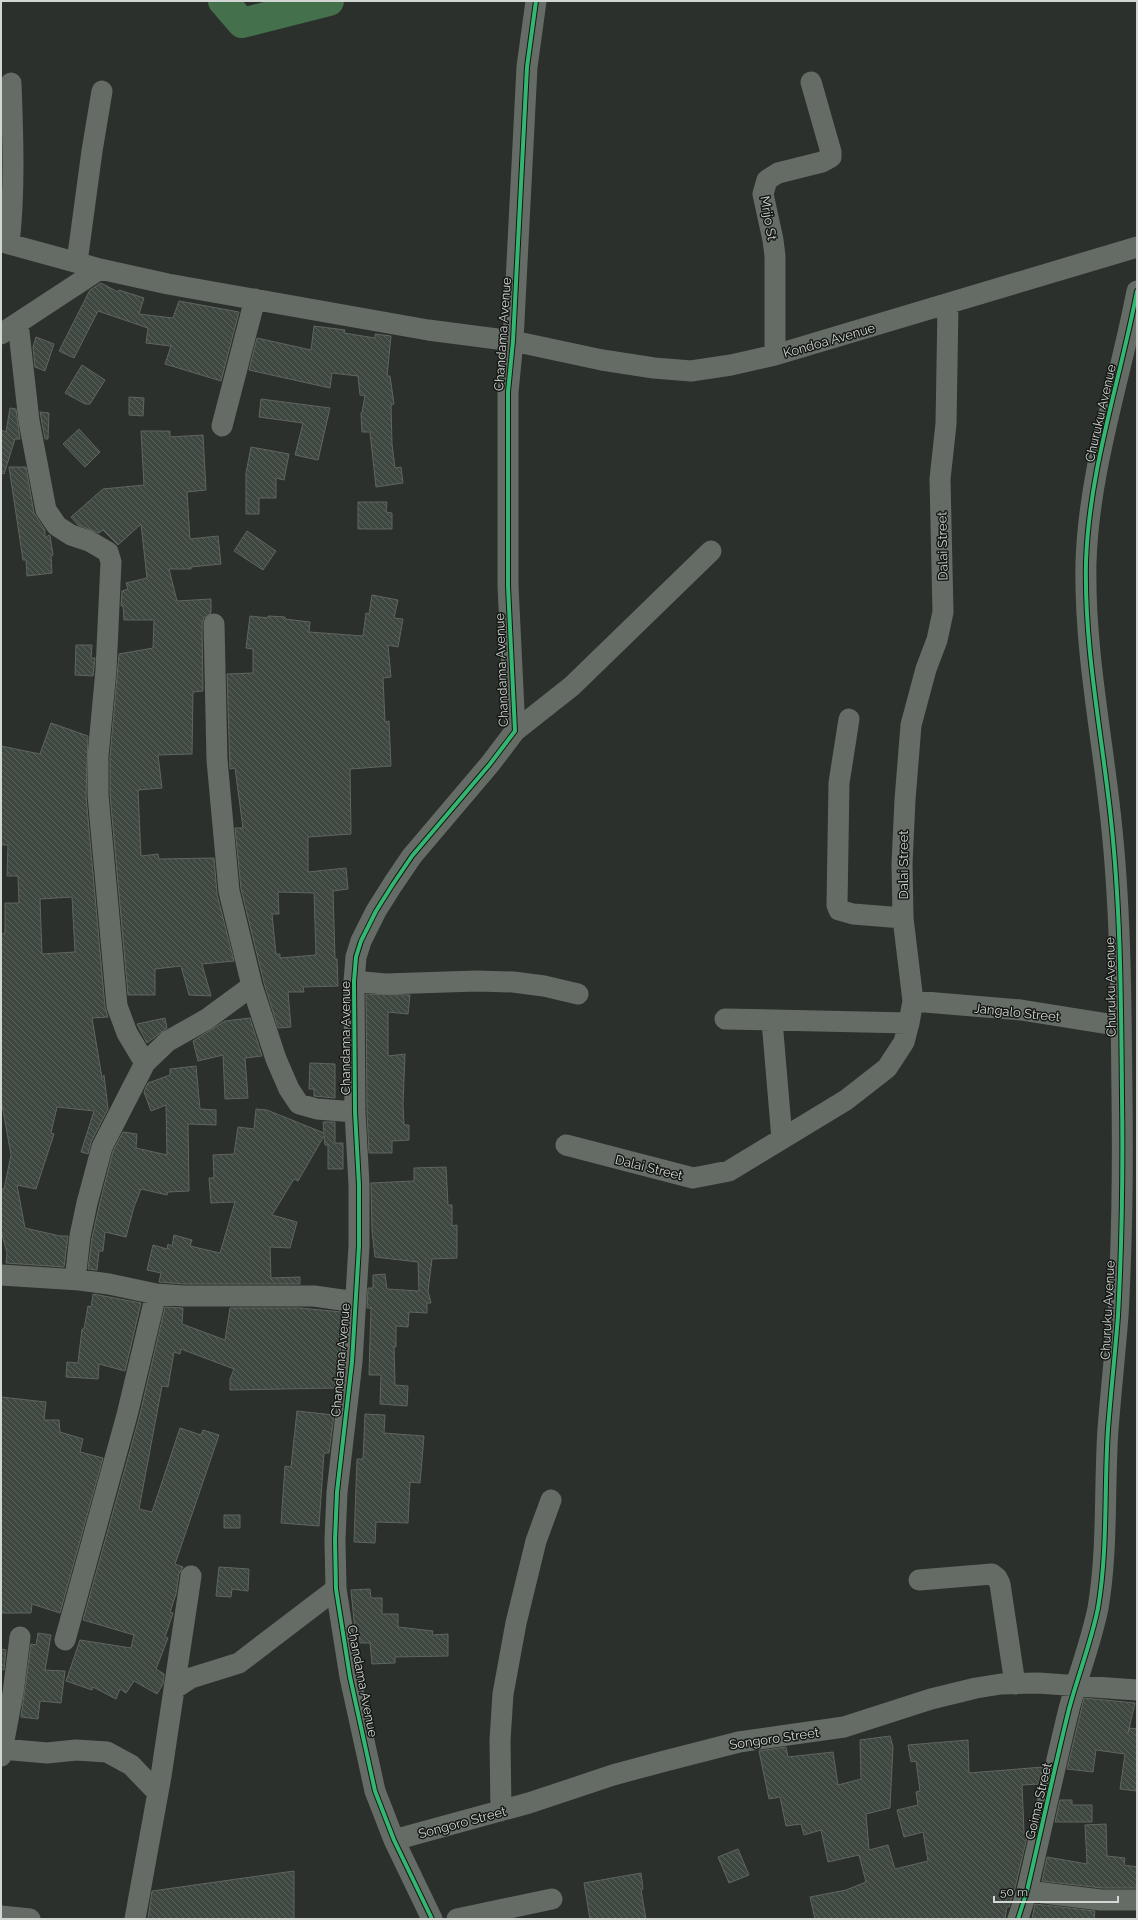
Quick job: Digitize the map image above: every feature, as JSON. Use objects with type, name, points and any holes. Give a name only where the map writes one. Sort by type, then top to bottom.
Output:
[{"type":"street","name":"Chandama Avenue","points":[[432,1919],[394,1840],[375,1791],[350,1677],[336,1589],[334,1540],[337,1492],[352,1362],[359,1246],[359,1193],[355,1112],[354,981],[356,957],[361,942],[376,910],[412,856],[490,764],[515,731],[508,586],[508,392],[513,341],[527,67],[536,1]]},
{"type":"street","name":"Mrijo St","points":[[775,355],[773,240],[763,194],[764,186],[770,176],[790,169],[822,162],[831,157],[831,152],[811,82]]},
{"type":"street","points":[[5,243],[13,208],[14,161],[11,84]]},
{"type":"street","points":[[78,262],[92,151],[102,91]]},
{"type":"street","name":"Kondoa Avenue","points":[[5,243],[100,269],[168,284],[428,330],[513,341],[602,360],[654,368],[691,371],[731,365],[775,355],[1137,247]]},
{"type":"street","points":[[100,269],[10,329],[46,510],[57,526],[71,535],[89,541],[108,552],[111,562],[106,670],[98,756],[98,795],[117,1006],[127,1033],[145,1063]]},
{"type":"street","name":"Churuku Avenue","points":[[1076,1687],[1093,1632],[1099,1604],[1105,1533],[1108,1432],[1120,1259],[1122,1137],[1118,893],[1106,775],[1090,668],[1086,564],[1089,522],[1095,477],[1129,370],[1137,291]]},
{"type":"street","points":[[222,426],[255,299]]},
{"type":"street","name":"Dalai Street","points":[[566,1145],[693,1178],[729,1171],[846,1100],[886,1068],[904,1042],[910,1023],[913,1001],[904,918],[902,864],[905,800],[912,725],[926,669],[937,640],[942,612],[940,479],[946,424],[948,304]]},
{"type":"street","points":[[515,731],[572,686],[711,551]]},
{"type":"street","points":[[214,624],[217,760],[228,883],[252,986],[276,1059],[289,1089],[300,1104],[317,1109],[355,1112]]},
{"type":"street","points":[[849,719],[838,783],[839,910],[853,914],[904,918]]},
{"type":"street","points":[[354,981],[386,984],[477,981],[513,982],[544,986],[578,994]]},
{"type":"street","points":[[75,1280],[86,1210],[102,1147],[145,1063],[168,1041],[207,1019],[252,986]]},
{"type":"street","name":"Jangalo Street","points":[[913,1001],[1021,1010],[1121,1026]]},
{"type":"street","points":[[725,1019],[910,1023]]},
{"type":"street","points":[[772,1021],[782,1140]]},
{"type":"street","points":[[1,1275],[109,1284],[156,1294],[215,1297],[314,1296],[356,1302]]},
{"type":"street","points":[[65,1640],[127,1415],[156,1294]]},
{"type":"street","points":[[501,1811],[500,1740],[503,1694],[516,1623],[536,1541],[550,1500]]},
{"type":"street","points":[[919,1580],[992,1574],[997,1578],[1000,1584],[1015,1684]]},
{"type":"street","points":[[135,1919],[158,1793],[191,1576]]},
{"type":"street","points":[[174,1689],[190,1678],[239,1663],[336,1589]]},
{"type":"street","points":[[20,1638],[13,1693],[2,1753],[47,1753],[76,1750],[107,1752],[132,1765],[158,1793]]},
{"type":"street","name":"Songoro Street","points":[[394,1840],[544,1799],[640,1767],[739,1742],[844,1727],[954,1693],[976,1688],[1038,1683],[1076,1687],[1137,1690]]},
{"type":"street","name":"Goima Street","points":[[1018,1919],[1027,1892],[1069,1709],[1076,1687]]},
{"type":"street","points":[[1027,1892],[1101,1900],[1137,1900]]},
{"type":"street","points":[[457,1919],[552,1899]]},
{"type":"street","points":[[1,1916],[30,1919]]},
{"type":"building","points":[[101,283],[118,292],[119,290],[144,298],[139,314],[173,318],[179,301],[239,312],[221,381],[165,364],[171,346],[146,343],[148,328],[98,311],[74,358],[59,351],[90,290]]},
{"type":"building","points":[[314,326],[345,330],[344,333],[375,338],[375,334],[391,336],[387,376],[390,376],[394,404],[391,405],[392,444],[395,468],[401,467],[403,483],[376,487],[370,432],[362,432],[361,413],[365,396],[360,395],[358,376],[332,373],[330,388],[249,370],[257,338],[311,350]]},
{"type":"building","points":[[36,337],[54,344],[45,371],[35,367],[33,347]]},
{"type":"building","points":[[82,365],[105,380],[90,404],[85,404],[65,393]]},
{"type":"building","points":[[129,397],[144,398],[143,416],[129,415]]},
{"type":"building","points":[[261,399],[330,408],[318,460],[295,455],[303,423],[259,417]]},
{"type":"building","points":[[10,408],[16,409],[20,439],[15,439],[4,474],[1,473],[1,430],[6,432]]},
{"type":"building","points":[[40,412],[49,413],[48,439],[45,439]]},
{"type":"building","points":[[79,429],[100,452],[85,467],[63,444]]},
{"type":"building","points":[[141,431],[170,431],[170,437],[203,435],[206,490],[187,492],[190,539],[218,536],[221,564],[191,567],[191,569],[169,569],[177,601],[211,599],[211,613],[204,618],[202,624],[203,691],[193,692],[192,754],[158,755],[162,788],[138,790],[141,856],[158,854],[159,859],[214,858],[217,894],[234,961],[202,964],[211,996],[189,995],[181,966],[155,969],[155,995],[128,995],[110,794],[110,757],[119,654],[153,648],[154,620],[124,620],[123,605],[121,606],[122,591],[128,589],[126,583],[147,578],[141,524],[118,545],[103,530],[99,533],[78,525],[71,517],[103,489],[144,485]]},
{"type":"building","points":[[251,447],[289,454],[284,480],[276,478],[276,498],[259,498],[259,514],[246,514],[246,473]]},
{"type":"building","points":[[9,467],[26,467],[34,513],[45,530],[45,538],[49,535],[50,536],[53,555],[51,556],[52,573],[27,576],[26,560],[23,560]]},
{"type":"building","points":[[358,502],[387,502],[386,512],[392,513],[392,529],[358,529]]},
{"type":"building","points":[[247,531],[276,551],[263,570],[234,551]]},
{"type":"building","points":[[372,595],[398,600],[394,618],[403,619],[398,647],[388,645],[391,677],[383,678],[385,722],[389,721],[391,766],[350,769],[351,834],[308,837],[308,872],[346,868],[348,889],[333,891],[335,959],[337,959],[338,986],[303,987],[304,992],[288,992],[291,1027],[278,1028],[264,983],[241,889],[235,828],[243,828],[235,768],[230,769],[227,674],[253,673],[253,649],[246,648],[250,616],[268,618],[268,616],[285,617],[285,619],[310,622],[309,632],[363,636],[366,613],[369,614]],"holes":[[[278,892],[314,893],[316,955],[280,958],[280,954],[276,954],[272,914],[279,914]]]},
{"type":"building","points":[[76,645],[92,645],[91,658],[95,658],[93,676],[75,675]]},
{"type":"building","points":[[51,723],[88,736],[86,796],[105,1007],[108,1017],[92,1018],[102,1078],[104,1075],[108,1109],[91,1142],[88,1154],[81,1152],[94,1111],[57,1107],[51,1133],[54,1134],[36,1189],[17,1185],[25,1228],[60,1236],[68,1236],[64,1267],[6,1263],[7,1253],[1,1231],[1,1189],[4,1189],[11,1155],[1,1099],[1,934],[5,933],[5,903],[19,903],[18,876],[7,876],[8,845],[1,845],[1,746],[40,754]],"holes":[[[72,897],[75,952],[42,954],[40,899]]]},
{"type":"building","points":[[366,994],[410,995],[408,1014],[388,1012],[388,1056],[405,1054],[403,1104],[404,1125],[409,1125],[409,1140],[392,1141],[392,1153],[369,1153],[367,1112]]},
{"type":"building","points":[[165,1018],[167,1028],[147,1043],[137,1024]]},
{"type":"building","points":[[250,1018],[262,1056],[245,1058],[248,1098],[225,1099],[223,1055],[198,1061],[193,1041],[225,1021]]},
{"type":"building","points":[[310,1063],[335,1064],[335,1098],[314,1096],[314,1089],[309,1089]]},
{"type":"building","points":[[196,1066],[200,1109],[216,1110],[216,1125],[188,1124],[189,1191],[168,1192],[167,1195],[141,1189],[134,1207],[126,1237],[105,1232],[103,1251],[99,1251],[97,1270],[88,1269],[92,1238],[113,1151],[123,1132],[137,1134],[136,1148],[167,1155],[166,1105],[151,1111],[144,1092],[148,1083],[170,1075],[170,1069]]},
{"type":"building","points":[[256,1109],[267,1110],[324,1133],[323,1122],[335,1122],[335,1143],[343,1143],[343,1169],[328,1169],[328,1145],[325,1145],[324,1136],[298,1181],[294,1179],[272,1215],[297,1222],[290,1248],[270,1247],[271,1278],[300,1277],[300,1284],[184,1284],[159,1282],[161,1273],[147,1270],[153,1245],[167,1249],[168,1244],[172,1246],[174,1235],[192,1240],[190,1246],[220,1253],[235,1202],[211,1203],[209,1178],[214,1178],[213,1155],[234,1154],[238,1127],[254,1129]]},
{"type":"building","points":[[446,1167],[448,1205],[452,1205],[452,1226],[457,1225],[457,1258],[432,1259],[428,1291],[431,1303],[427,1303],[427,1313],[409,1312],[408,1327],[396,1326],[396,1347],[394,1346],[395,1385],[408,1386],[407,1406],[380,1404],[381,1375],[369,1375],[371,1308],[367,1308],[368,1288],[373,1288],[373,1275],[385,1274],[387,1289],[419,1291],[418,1262],[375,1257],[372,1231],[371,1183],[414,1181],[414,1168]]},
{"type":"building","points":[[93,1294],[141,1303],[125,1371],[99,1364],[98,1379],[66,1377],[67,1362],[78,1363],[82,1329],[84,1329],[88,1306],[91,1307]]},
{"type":"building","points":[[165,1307],[183,1308],[182,1324],[225,1340],[230,1308],[300,1308],[342,1312],[340,1361],[337,1388],[230,1390],[230,1379],[234,1369],[181,1349],[180,1354],[174,1352],[168,1387],[162,1386],[139,1509],[152,1512],[180,1428],[201,1435],[203,1430],[219,1435],[175,1564],[183,1567],[179,1574],[176,1594],[170,1612],[173,1613],[165,1637],[168,1638],[156,1669],[164,1674],[163,1684],[157,1694],[134,1681],[126,1693],[120,1689],[116,1699],[93,1687],[92,1690],[66,1681],[80,1640],[131,1648],[134,1635],[83,1620],[139,1418]]},
{"type":"building","points":[[1,1397],[46,1402],[44,1420],[59,1420],[60,1432],[83,1439],[80,1452],[103,1458],[60,1613],[32,1604],[31,1613],[1,1613]]},
{"type":"building","points":[[297,1411],[334,1415],[329,1453],[324,1453],[319,1526],[281,1523],[285,1466],[291,1467]]},
{"type":"building","points":[[365,1414],[385,1415],[384,1433],[424,1436],[420,1483],[410,1482],[408,1523],[376,1522],[375,1543],[354,1542],[357,1459],[363,1459]]},
{"type":"building","points":[[224,1515],[240,1515],[240,1528],[224,1528]]},
{"type":"building","points":[[219,1567],[249,1569],[248,1591],[232,1589],[231,1597],[216,1596]]},
{"type":"building","points":[[370,1589],[371,1598],[382,1598],[382,1614],[398,1614],[398,1627],[433,1631],[432,1635],[448,1634],[448,1656],[395,1657],[395,1663],[372,1664],[370,1643],[360,1643],[359,1631],[355,1631],[351,1590]]},
{"type":"building","points":[[38,1633],[51,1635],[45,1670],[65,1671],[61,1703],[40,1701],[38,1719],[21,1717],[31,1644],[36,1645]]},
{"type":"building","points":[[1,1649],[6,1650],[4,1670],[1,1669]]},
{"type":"building","points":[[1084,1698],[1135,1703],[1129,1728],[1137,1729],[1137,1791],[1120,1789],[1125,1754],[1096,1750],[1093,1772],[1067,1769]]},
{"type":"building","points":[[890,1736],[893,1747],[890,1808],[866,1814],[869,1850],[888,1845],[895,1869],[928,1861],[923,1832],[904,1837],[897,1810],[918,1805],[916,1792],[920,1791],[916,1761],[911,1762],[908,1745],[968,1740],[969,1773],[1043,1767],[1039,1784],[1022,1785],[1024,1832],[1028,1833],[1015,1888],[1009,1907],[1007,1907],[1005,1919],[815,1919],[810,1897],[846,1890],[866,1882],[859,1855],[828,1862],[821,1830],[804,1835],[801,1824],[786,1826],[780,1797],[769,1799],[759,1751],[786,1747],[788,1757],[833,1752],[838,1785],[861,1779],[860,1740]]},
{"type":"building","points":[[1060,1800],[1072,1800],[1072,1805],[1092,1805],[1092,1822],[1055,1822]]},
{"type":"building","points":[[1106,1824],[1107,1856],[1125,1858],[1124,1865],[1137,1867],[1137,1888],[1102,1888],[1042,1881],[1047,1857],[1087,1864],[1085,1825]]},
{"type":"building","points":[[738,1849],[749,1875],[729,1883],[718,1857]]},
{"type":"building","points":[[294,1871],[294,1919],[148,1919],[152,1891]]},
{"type":"building","points":[[641,1873],[643,1889],[641,1890],[646,1919],[590,1919],[584,1883]]},
{"type":"building","points":[[1035,1904],[1095,1911],[1094,1919],[1032,1919]]},
{"type":"waterway","points":[[223,1],[242,23],[329,1]]},
{"type":"cycle path","points":[[432,1919],[394,1840],[375,1791],[350,1677],[336,1589],[335,1540],[337,1492],[352,1362],[359,1246],[359,1185],[355,1112],[354,981],[356,957],[361,941],[376,911],[393,884],[412,856],[490,764],[515,731],[508,586],[508,392],[513,341],[527,67],[536,1]]},
{"type":"cycle path","points":[[1018,1919],[1027,1891],[1069,1709],[1098,1608],[1105,1541],[1108,1429],[1118,1316],[1122,1206],[1121,992],[1117,889],[1111,820],[1094,691],[1086,595],[1086,562],[1088,527],[1099,459],[1137,291]]}]
